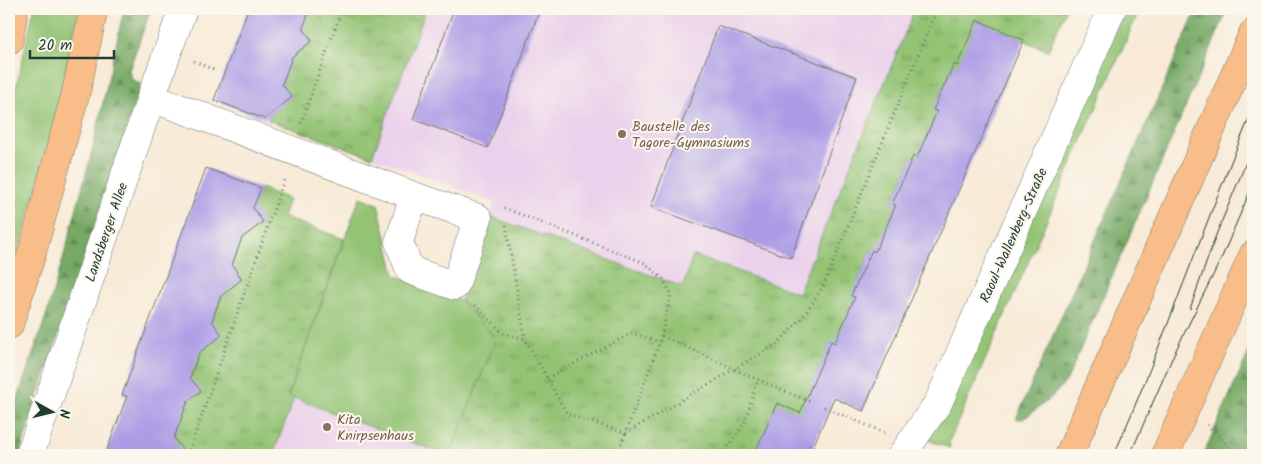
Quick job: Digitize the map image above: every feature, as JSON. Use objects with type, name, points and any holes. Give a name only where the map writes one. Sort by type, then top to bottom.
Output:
[{"type":"main road","points":[[9,40],[14,9]]},
{"type":"main road","points":[[9,325],[32,253],[76,92],[94,9]]},
{"type":"main road","points":[[1069,455],[1253,33]]},
{"type":"main road","points":[[1165,455],[1253,255]]},
{"type":"street","name":"Landsberger Allee","points":[[30,455],[183,9]]},
{"type":"street","name":"Raoul-Wallenberg-Straße","points":[[906,450],[938,403],[1112,9]]},
{"type":"street","points":[[151,98],[478,218],[455,286],[410,270],[399,242],[414,196]]},
{"type":"path","points":[[228,9],[233,11]]},
{"type":"path","points":[[188,455],[294,151],[296,136],[342,9]]},
{"type":"path","points":[[616,455],[626,434],[660,342],[672,293],[663,279],[645,263],[503,207],[525,329],[525,339],[567,414],[626,434],[777,344],[802,318],[823,287],[937,9]]},
{"type":"path","points":[[455,286],[503,333],[525,339]]},
{"type":"path","points":[[547,378],[632,333],[660,342]]},
{"type":"path","points":[[662,336],[811,402]]},
{"type":"path","points":[[722,455],[744,424],[758,380]]},
{"type":"path","points":[[824,407],[881,431],[906,450]]},
{"type":"path","points":[[1206,424],[1237,455]]},
{"type":"shaded area","name":"Baustelle des Tagore-Gymnasiums","points":[[426,9],[915,9],[798,293],[694,255],[684,287],[491,217],[494,202],[372,157]]},
{"type":"shaded area","name":"Kita Knirpsenhaus","points":[[294,398],[446,455],[273,455]]},
{"type":"green space","points":[[34,9],[79,9],[61,98],[9,287],[9,118]]},
{"type":"green space","points":[[124,9],[151,9],[129,70],[132,79],[141,84],[19,455],[9,455],[9,423],[45,319],[64,255],[92,151]]},
{"type":"green space","points":[[310,9],[426,9],[372,157],[268,120],[277,95],[284,103],[292,97],[281,86],[299,38],[305,47],[312,41],[302,29]]},
{"type":"green space","points":[[915,9],[1066,9],[1048,51],[977,20],[959,67],[953,65],[934,110],[937,111],[918,158],[913,156],[892,203],[896,205],[877,252],[871,250],[852,295],[855,297],[836,344],[831,342],[811,387],[805,416],[777,404],[757,450],[752,448],[749,455],[450,455],[496,339],[461,301],[491,217],[683,287],[693,255],[798,293]]},
{"type":"green space","points":[[1125,9],[1140,9],[949,442],[950,448],[925,439]]},
{"type":"green space","points":[[1197,9],[1228,9],[1067,380],[1041,406],[1023,419],[1016,419]]},
{"type":"green space","points":[[261,188],[289,199],[283,217],[344,239],[288,395],[294,398],[273,455],[179,455],[183,452],[173,440],[190,380],[227,280],[235,284],[242,279],[231,267],[247,224],[251,221],[256,228],[263,222],[252,211]]},
{"type":"green space","points":[[360,197],[378,204],[395,275],[461,301],[496,339],[450,455],[288,396]]},
{"type":"green space","points":[[1251,347],[1253,349],[1253,455],[1203,455]]},
{"type":"building","points":[[248,9],[310,9],[303,28],[312,41],[292,57],[282,84],[292,97],[265,119],[214,100]]},
{"type":"building","points":[[454,9],[540,9],[488,148],[413,119]]},
{"type":"building","points":[[977,20],[1024,40],[863,411],[834,398],[813,447],[809,445],[804,455],[754,455],[777,403],[800,413],[831,341],[835,343],[855,297],[851,296],[872,250],[875,252],[896,205],[892,204],[913,156],[917,158],[937,111],[933,110],[954,64],[957,66]]},
{"type":"building","points":[[718,26],[857,77],[791,258],[651,207]]},
{"type":"building","points":[[206,168],[261,188],[253,208],[263,222],[242,238],[232,265],[242,279],[221,296],[212,321],[222,335],[199,353],[190,378],[201,391],[188,401],[174,438],[186,455],[105,455],[127,396],[122,395]]},
{"type":"tram line","points":[[1114,455],[1253,109]]},
{"type":"tram line","points":[[1190,309],[1216,235],[1253,146]]},
{"type":"tram line","points":[[1130,455],[1174,354],[1222,257],[1253,184]]},
{"type":"place","name":"Baustelle des Tagore-Gymnasiums","points":[[622,134]]},
{"type":"place","name":"Kita Knirpsenhaus","points":[[327,427]]}]
